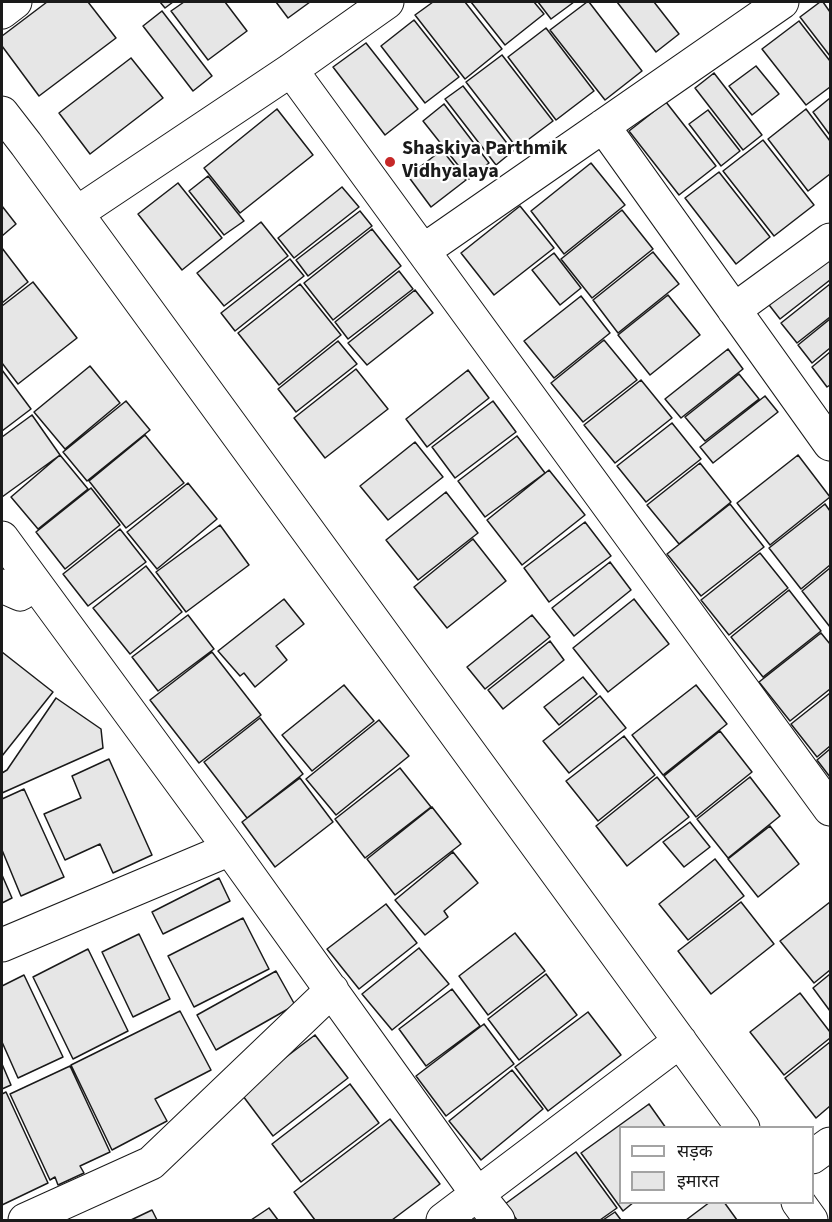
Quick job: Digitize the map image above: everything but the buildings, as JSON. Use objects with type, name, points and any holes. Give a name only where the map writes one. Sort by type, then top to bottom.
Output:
[{"type":"street","points":[[2,12],[15,2]]},
{"type":"street","points":[[77,213],[291,70],[387,2]]},
{"type":"street","points":[[423,251],[782,2]]},
{"type":"street","points":[[291,70],[831,809]]},
{"type":"street","points":[[2,113],[742,1126]]},
{"type":"street","points":[[603,126],[831,444]]},
{"type":"street","points":[[734,310],[831,240]]},
{"type":"street","points":[[2,538],[498,1221]]},
{"type":"street","points":[[2,586],[20,594],[35,584]]},
{"type":"street","points":[[2,945],[230,849]]},
{"type":"street","points":[[25,1221],[151,1163],[332,990]]},
{"type":"street","points":[[443,1221],[680,1041]]},
{"type":"street","points":[[814,1155],[831,1144]]},
{"type":"street","points":[[799,1204],[811,1221]]},
{"type":"place","name":"Shaskiya Parthmik Vidhyalaya","points":[[390,162]]}]
